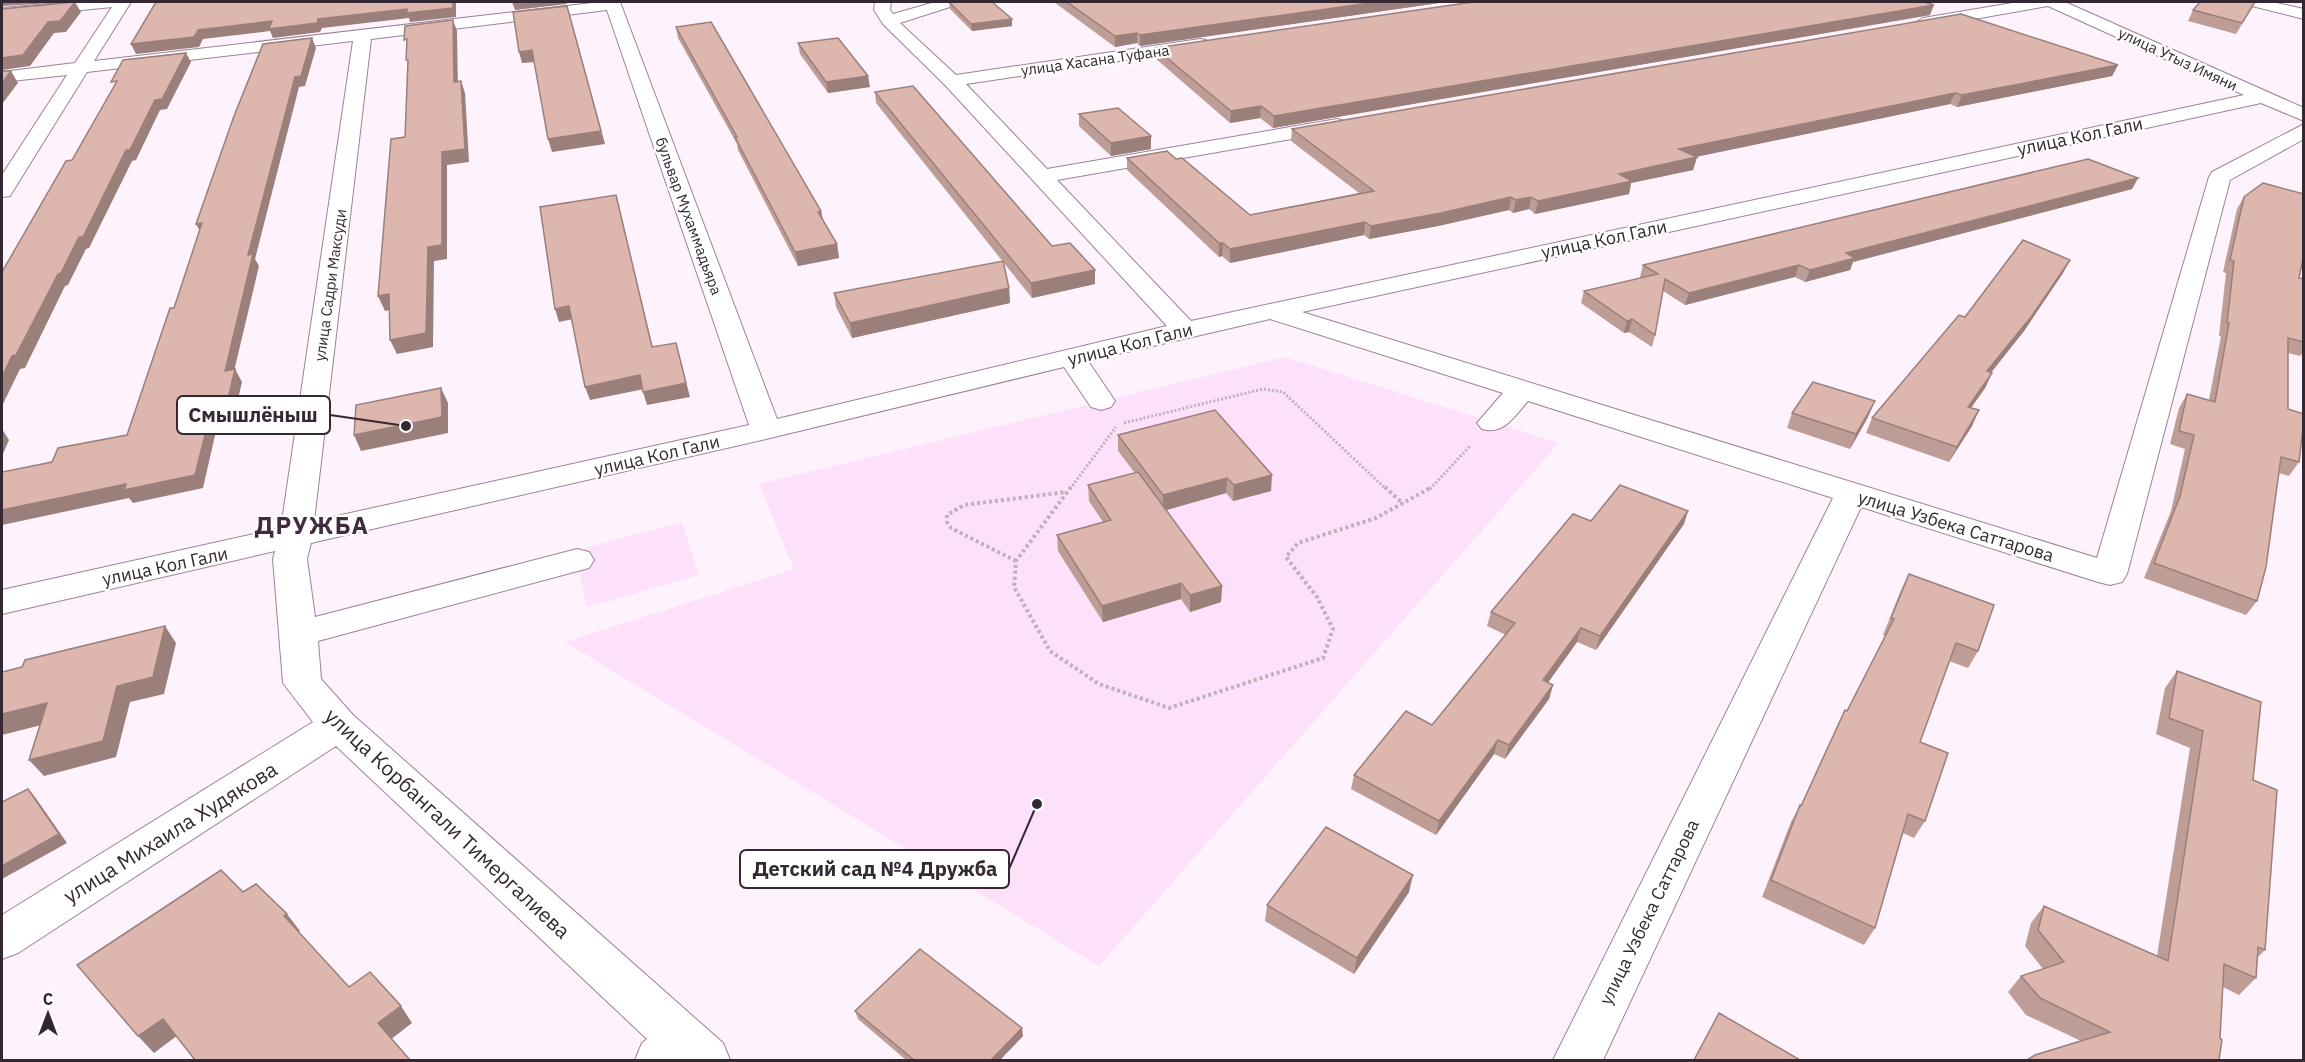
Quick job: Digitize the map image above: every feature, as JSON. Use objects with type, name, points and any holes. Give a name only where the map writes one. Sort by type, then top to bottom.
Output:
[{"type":"street","points":[[2,13],[116,2]]},
{"type":"street","points":[[2,191],[123,2]]},
{"type":"street","points":[[886,11],[950,2]]},
{"type":"street","points":[[1902,26],[2043,2]]},
{"type":"street","name":"улица Утыз Имяни","points":[[2053,2],[2304,115]]},
{"type":"street","points":[[2254,2],[2302,11]]},
{"type":"street","points":[[2,77],[612,3]]},
{"type":"street","name":"бульвар Мухаммадьяра","points":[[612,3],[766,430]]},
{"type":"street","points":[[886,11],[1185,330]]},
{"type":"street","name":"улица Садри Максуди","points":[[296,537],[363,33]]},
{"type":"street","name":"улица Хасана Туфана","points":[[952,81],[1220,41]]},
{"type":"street","name":"улица Кол Гали","points":[[2,602],[766,430],[1269,311],[2261,97]]},
{"type":"street","points":[[1040,177],[1359,121]]},
{"type":"street","name":"улица Узбека Саттарова","points":[[1578,1060],[1851,493],[2109,574],[2220,177],[2304,130]]},
{"type":"street","points":[[1269,311],[1851,493]]},
{"type":"street","points":[[1071,358],[1101,401]]},
{"type":"street","points":[[1492,423],[1522,390]]},
{"type":"street","name":"улица Корбангали Тимергалиева","points":[[296,537],[290,560],[302,683],[339,725],[682,1054]]},
{"type":"street","points":[[299,634],[577,560]]},
{"type":"street","name":"улица Михаила Худякова","points":[[2,939],[339,725]]},
{"type":"path","points":[[1403,504],[1283,392],[1263,389],[1117,424],[1016,561],[1014,587],[1050,651],[1099,684],[1169,708],[1323,658],[1333,629],[1317,597],[1286,557],[1298,543],[1376,518],[1403,504],[1429,490],[1492,423]]},
{"type":"path","points":[[1016,561],[951,528],[947,522],[947,515],[964,505],[1067,492]]},
{"type":"shaded area","points":[[1285,357],[1559,443],[1099,966],[565,642],[794,569],[759,484]]},
{"type":"shaded area","points":[[682,522],[699,575],[587,607],[574,551]]},
{"type":"building","points":[[75,2],[60,21],[48,22],[23,55],[2,58],[2,9]]},
{"type":"building","points":[[156,2],[453,2],[453,8],[407,13],[407,9],[318,19],[317,23],[269,29],[272,21],[198,30],[194,37],[131,44]]},
{"type":"building","points":[[949,2],[992,2],[1012,19],[971,24]]},
{"type":"building","points":[[1067,2],[1377,2],[1140,35],[1137,33],[1115,36]]},
{"type":"building","points":[[1473,2],[1924,2],[1934,5],[1274,116],[1261,106],[1231,111],[1155,48]]},
{"type":"building","points":[[2200,2],[2255,2],[2242,23],[2193,10]]},
{"type":"building","points":[[567,6],[601,131],[548,139],[532,50],[519,52],[513,12]]},
{"type":"building","points":[[1961,14],[2118,65],[1962,95],[1955,93],[1679,149],[1697,157],[1619,174],[1632,181],[1538,201],[1531,197],[1516,200],[1511,197],[1371,226],[1365,222],[1230,249],[1223,243],[1219,243],[1127,158],[1167,151],[1176,159],[1182,158],[1250,215],[1374,191],[1292,129]]},
{"type":"building","points":[[453,20],[454,82],[461,81],[465,149],[442,152],[442,245],[428,247],[426,333],[390,340],[389,294],[378,296],[391,139],[405,137],[408,60],[406,60],[407,39],[404,40],[405,26]]},
{"type":"building","points":[[711,22],[821,211],[818,212],[837,244],[795,252],[735,137],[737,137],[676,27]]},
{"type":"building","points":[[312,38],[301,76],[295,77],[248,255],[253,254],[225,371],[235,369],[224,416],[209,419],[195,475],[124,490],[126,484],[2,510],[2,472],[52,462],[58,448],[127,435],[170,308],[174,308],[202,223],[196,224],[234,116],[263,44]]},
{"type":"building","points":[[838,38],[868,76],[826,82],[798,43]]},
{"type":"building","points":[[186,53],[162,99],[155,100],[130,150],[126,150],[83,237],[79,237],[2,377],[2,272],[66,161],[72,160],[117,81],[111,82],[123,60]]},
{"type":"building","points":[[2,71],[11,71],[2,83]]},
{"type":"building","points":[[913,86],[1052,246],[1070,243],[1095,270],[1031,283],[875,92]]},
{"type":"building","points":[[1118,108],[1151,136],[1111,143],[1079,114]]},
{"type":"building","points":[[2088,159],[2138,178],[1846,253],[1855,258],[1810,270],[1799,265],[1689,293],[1665,279],[1655,335],[1632,319],[1627,321],[1584,291],[1658,274],[1643,265]]},
{"type":"building","points":[[2263,183],[2304,194],[2304,254],[2299,278],[2304,279],[2304,342],[2288,338],[2288,409],[2304,414],[2304,420],[2299,462],[2281,457],[2266,567],[2257,601],[2154,563],[2180,496],[2194,435],[2179,431],[2187,394],[2215,402],[2229,323],[2227,323],[2234,261],[2230,260],[2244,197]]},
{"type":"building","points":[[616,195],[652,347],[676,343],[686,383],[643,392],[640,375],[585,387],[569,306],[555,309],[540,207]]},
{"type":"building","points":[[2023,240],[2070,260],[2031,317],[1987,371],[1992,373],[1968,407],[1979,410],[1957,447],[1872,418],[1959,315],[1965,317]]},
{"type":"building","points":[[1003,261],[1009,288],[850,323],[834,293]]},
{"type":"building","points":[[1813,382],[1875,401],[1856,434],[1792,413]]},
{"type":"building","points":[[441,388],[442,417],[354,435],[356,405]]},
{"type":"building","points":[[1215,410],[1272,475],[1234,485],[1227,478],[1163,495],[1118,435]]},
{"type":"building","points":[[1138,472],[1222,586],[1190,595],[1181,583],[1102,606],[1057,535],[1111,520],[1088,485]]},
{"type":"building","points":[[1620,485],[1688,511],[1600,636],[1581,628],[1543,680],[1553,685],[1509,745],[1498,740],[1439,821],[1354,775],[1406,711],[1432,725],[1515,623],[1491,612],[1573,514],[1591,521]]},
{"type":"building","points":[[1909,574],[1994,605],[1978,651],[1956,643],[1920,742],[1948,753],[1925,821],[1908,814],[1875,928],[1771,880],[1800,805],[1845,710],[1847,711],[1894,619],[1891,618]]},
{"type":"building","points":[[165,626],[153,677],[117,686],[103,741],[29,760],[47,703],[2,714],[2,672],[22,667],[25,660]]},
{"type":"building","points":[[2177,671],[2261,702],[2253,780],[2277,790],[2265,950],[2258,947],[2256,978],[2224,964],[2220,1038],[2222,1040],[2219,1060],[2027,1060],[2035,1055],[2110,1032],[2040,998],[2021,976],[2064,962],[2038,930],[2044,906],[2168,961],[2203,731],[2169,718]]},
{"type":"building","points":[[28,789],[59,834],[2,866],[2,802]]},
{"type":"building","points":[[1326,827],[1413,875],[1357,958],[1267,905]]},
{"type":"building","points":[[221,870],[243,892],[256,884],[287,914],[284,916],[349,987],[370,972],[401,1006],[378,1023],[410,1060],[195,1060],[163,1019],[138,1036],[77,965]]},
{"type":"building","points":[[920,949],[1022,1028],[991,1060],[914,1060],[855,1011]]},
{"type":"building","points":[[1719,1013],[1800,1060],[1694,1060]]},
{"type":"place","name":"Смышлёныш","points":[[406,426]]},
{"type":"place","name":"Детский сад №4 Дружба","points":[[1037,804]]},
{"type":"district","name":"ДРУЖБА","points":[[312,525]]}]
